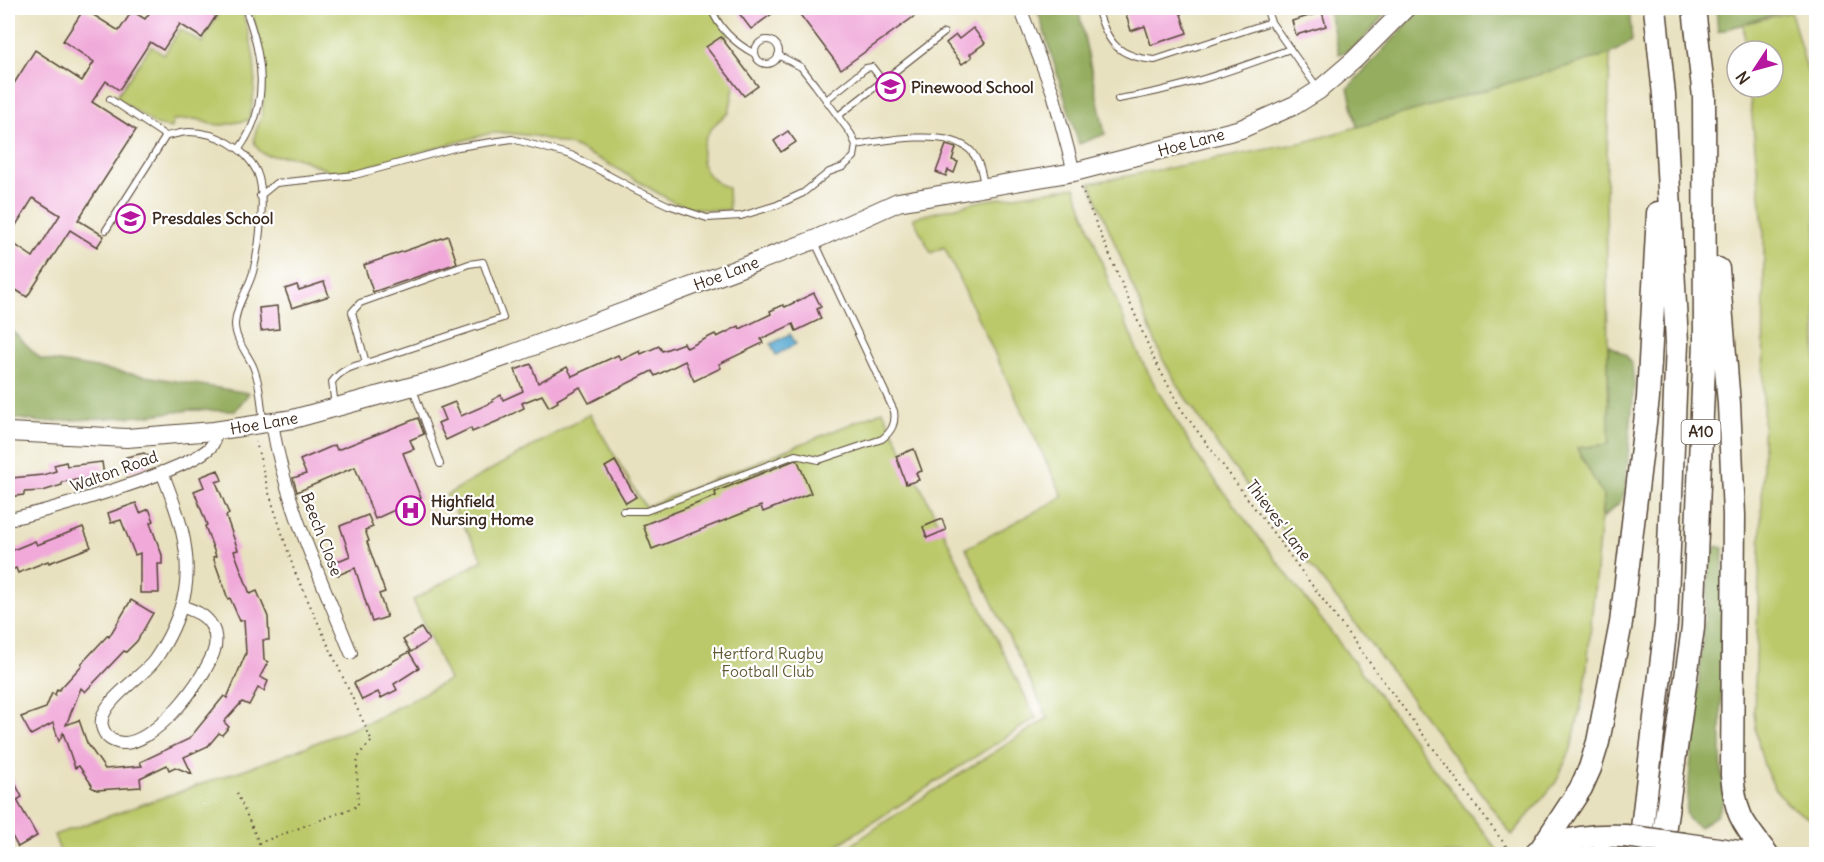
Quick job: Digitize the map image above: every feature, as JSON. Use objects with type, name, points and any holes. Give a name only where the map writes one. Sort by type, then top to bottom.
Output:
[{"type":"highway","name":"A10","points":[[1639,855],[1666,624],[1677,343],[1664,95],[1655,8]]},
{"type":"highway","name":"A10","points":[[1662,855],[1693,628],[1705,342],[1704,97],[1694,8]]},
{"type":"highway","points":[[1537,853],[1581,788],[1590,768],[1598,742],[1622,623],[1648,398],[1664,95]]},
{"type":"highway","points":[[1704,97],[1729,404],[1733,504],[1732,775],[1738,814],[1744,826],[1767,855]]},
{"type":"highway","points":[[1537,853],[1565,841],[1584,837],[1625,836],[1753,855]]},
{"type":"street","points":[[1020,8],[1053,93],[1074,172]]},
{"type":"street","name":"Hoe Lane","points":[[8,432],[128,438],[214,431],[263,424],[412,386],[507,356],[814,240],[897,202],[1074,172],[1241,129],[1295,105],[1319,90],[1354,60],[1406,8]]},
{"type":"street","name":"Beech Close","points":[[263,424],[294,510],[351,653]]},
{"type":"street","name":"Walton Road","points":[[8,519],[79,501],[162,472],[211,447],[214,431]]},
{"type":"street","points":[[162,472],[179,517],[185,545],[186,574],[181,606],[152,664],[105,710],[101,722],[108,738],[128,743],[144,737],[187,696],[209,663],[216,643],[212,626],[200,614],[181,606]]},
{"type":"lane","points":[[238,149],[254,125],[260,100],[261,66],[255,33],[246,8]]},
{"type":"lane","points":[[711,8],[714,16],[731,37],[755,54],[759,61],[767,63],[774,61],[778,55],[776,44],[765,40],[756,46],[755,54]]},
{"type":"lane","points":[[1097,8],[1103,30],[1111,42],[1128,56],[1148,60],[1155,60],[1271,22]]},
{"type":"lane","points":[[1266,8],[1271,22],[1319,90]]},
{"type":"lane","points":[[838,116],[944,33]]},
{"type":"lane","points":[[1118,99],[1153,94],[1178,87],[1290,49]]},
{"type":"lane","points":[[260,196],[276,183],[355,175],[458,147],[512,139],[571,155],[636,190],[707,218],[741,216],[803,193],[829,172],[843,167],[854,157],[856,145],[838,116],[801,67],[778,55]]},
{"type":"lane","points":[[826,100],[866,68],[872,67],[882,80]]},
{"type":"lane","points":[[110,99],[166,136],[188,132],[217,136],[249,159],[258,174],[261,226],[258,248],[235,324],[236,333],[253,367],[258,383],[263,424]]},
{"type":"lane","points":[[106,230],[166,136]]},
{"type":"lane","points":[[856,145],[909,137],[953,142],[969,150],[980,165],[984,187]]},
{"type":"lane","points":[[623,511],[646,511],[795,455],[819,460],[888,435],[896,419],[892,405],[814,240]]},
{"type":"lane","points":[[335,407],[332,382],[339,373],[502,318],[483,262],[469,264],[360,303],[352,312],[366,363]]},
{"type":"lane","points":[[412,386],[440,464]]},
{"type":"path","name":"Thieves' Lane","points":[[1074,172],[1154,360],[1181,409],[1512,855]]},
{"type":"path","points":[[237,793],[259,843],[358,806],[357,763],[360,753],[372,741],[294,570],[268,490],[263,424]]},
{"type":"green space","points":[[219,8],[241,8],[250,37],[255,76],[249,120],[223,125],[210,124],[197,119],[173,120],[171,128],[156,125],[116,97],[151,46],[164,55],[180,29],[202,43],[221,10]]},
{"type":"green space","points":[[250,8],[716,8],[730,34],[716,45],[737,73],[729,113],[710,130],[702,152],[707,173],[715,181],[728,188],[729,210],[708,210],[673,202],[575,147],[535,136],[491,133],[344,173],[326,170],[296,157],[272,156],[263,153],[256,146],[254,137],[262,113],[264,73]]},
{"type":"green space","points":[[1037,8],[1078,8],[1105,134],[1079,144]]},
{"type":"green space","points":[[1328,8],[1390,8],[1361,41],[1339,54]]},
{"type":"green space","points":[[1422,8],[1629,8],[1632,41],[1610,54],[1357,127],[1348,88]]},
{"type":"green space","points":[[1716,8],[1793,8],[1718,32]]},
{"type":"green space","points":[[1791,12],[1816,102],[1816,821],[1787,803],[1776,790],[1763,761],[1754,711],[1763,475],[1764,235],[1750,99],[1785,99],[1785,39],[1745,39],[1743,24]]},
{"type":"green space","points":[[1610,54],[1606,191],[1609,444],[1577,448],[1603,496],[1585,689],[1571,749],[1556,782],[1512,835],[1347,612],[1226,458],[1183,394],[1163,360],[1090,183],[1305,142]]},
{"type":"green space","points":[[1075,187],[1111,288],[1140,357],[1202,463],[1498,851],[1496,854],[839,854],[886,821],[1048,718],[966,548],[1063,497],[944,247],[931,253],[913,218],[980,201]]},
{"type":"green space","points":[[8,327],[41,359],[249,393],[235,411],[191,410],[142,416],[41,422],[8,417]]},
{"type":"green space","points":[[1608,345],[1626,355],[1632,365],[1634,386],[1625,491],[1621,501],[1603,518],[1603,496],[1577,448],[1609,444]]},
{"type":"green space","name":"Hertford Rugby Football Club","points":[[883,411],[1036,718],[823,854],[61,854],[54,835],[277,758],[371,721],[449,680],[413,600],[483,560],[446,495],[590,414],[645,507]]},
{"type":"green space","points":[[1716,546],[1723,548],[1721,756],[1724,799],[1716,816],[1699,827],[1689,820],[1686,812],[1710,564]]},
{"type":"green space","points":[[1610,845],[1626,847],[1624,854],[1560,854],[1579,848]]},
{"type":"water","points":[[790,334],[796,344],[776,355],[771,344]]},
{"type":"building","points":[[153,8],[203,8],[216,16],[202,38],[180,24],[163,50],[150,42],[119,90],[106,81],[92,102],[136,130],[78,220],[104,236],[97,247],[70,230],[27,297],[8,285],[8,240],[33,257],[60,215],[33,198],[8,238],[8,160],[12,153],[8,150],[8,93],[35,50],[82,81],[94,62],[63,41],[84,9],[119,31],[132,11],[145,19]]},
{"type":"building","points":[[735,8],[780,8],[751,29]]},
{"type":"building","points":[[795,8],[926,8],[841,69]]},
{"type":"building","points":[[1124,8],[1179,8],[1187,33],[1151,45],[1145,26],[1131,31]]},
{"type":"building","points":[[1322,12],[1326,26],[1296,35],[1292,21]]},
{"type":"building","points":[[973,28],[985,43],[970,54],[972,57],[962,64],[946,43],[956,35],[959,39]]},
{"type":"building","points":[[721,37],[758,86],[744,96],[706,47]]},
{"type":"building","points":[[788,131],[796,142],[781,152],[774,141]]},
{"type":"building","points":[[946,145],[956,148],[952,160],[958,162],[954,173],[948,170],[946,176],[936,172]]},
{"type":"building","points":[[448,236],[457,263],[373,292],[364,265]]},
{"type":"building","points":[[324,282],[329,296],[292,308],[285,289],[297,285],[299,290]]},
{"type":"building","points":[[814,293],[821,307],[817,309],[821,319],[796,331],[793,324],[761,339],[763,343],[719,364],[721,368],[694,381],[685,361],[655,376],[652,371],[589,403],[580,387],[549,407],[542,395],[522,403],[524,408],[498,421],[472,432],[471,428],[446,440],[438,423],[445,420],[440,408],[455,402],[461,416],[493,402],[492,400],[501,395],[503,400],[523,391],[515,370],[531,364],[538,383],[567,367],[572,376],[618,355],[621,360],[640,351],[641,354],[659,346],[662,351],[684,343],[687,348],[715,334],[717,337],[739,326],[740,329],[771,314],[770,311],[783,305],[785,307]]},
{"type":"building","points":[[277,306],[279,329],[261,331],[259,308]]},
{"type":"building","points":[[418,418],[424,434],[410,440],[414,449],[403,453],[421,498],[375,519],[355,467],[297,492],[293,478],[306,474],[300,460],[335,445],[337,450]]},
{"type":"building","points":[[914,449],[922,471],[916,473],[919,480],[906,484],[896,456]]},
{"type":"building","points":[[144,453],[153,459],[146,467],[129,471],[126,457]]},
{"type":"building","points":[[795,460],[798,461],[811,493],[763,512],[761,506],[652,549],[643,525],[716,496],[715,492]]},
{"type":"building","points":[[615,461],[636,497],[626,503],[605,467]]},
{"type":"building","points":[[66,462],[67,466],[102,462],[104,476],[62,482],[62,485],[43,491],[24,492],[24,495],[8,497],[8,481],[11,478],[43,475],[56,471],[54,465]]},
{"type":"building","points":[[218,470],[222,480],[216,482],[229,514],[226,516],[238,550],[234,551],[250,594],[257,591],[268,617],[269,640],[263,640],[264,660],[268,662],[260,677],[268,681],[264,691],[258,688],[249,705],[242,702],[224,722],[229,727],[222,735],[219,733],[208,746],[184,757],[192,774],[175,767],[169,770],[167,765],[140,778],[141,787],[97,790],[91,787],[92,785],[79,766],[75,768],[63,733],[59,741],[53,723],[31,735],[21,717],[46,708],[52,693],[55,695],[57,689],[59,690],[108,635],[109,637],[131,600],[153,613],[137,641],[126,652],[124,651],[85,692],[81,688],[66,725],[79,720],[87,743],[105,769],[142,766],[140,762],[189,739],[224,696],[227,698],[246,653],[244,620],[240,621],[230,598],[228,599],[213,557],[216,556],[205,526],[207,525],[194,491],[204,487],[200,477]]},
{"type":"building","points":[[136,503],[140,513],[149,509],[154,521],[150,523],[162,555],[162,564],[158,564],[159,593],[140,593],[140,553],[135,555],[121,520],[111,523],[108,513]]},
{"type":"building","points":[[368,515],[373,527],[365,530],[369,541],[367,542],[385,592],[379,594],[387,617],[372,622],[355,568],[338,575],[333,563],[350,556],[340,526]]},
{"type":"building","points":[[942,519],[946,530],[927,538],[923,527]]},
{"type":"building","points":[[83,527],[91,547],[18,573],[16,568],[8,572],[8,552],[35,541],[37,545]]},
{"type":"building","points":[[421,628],[429,640],[411,652],[403,640]]},
{"type":"building","points":[[409,652],[419,668],[394,684],[397,690],[381,698],[378,692],[362,700],[354,683]]},
{"type":"building","points":[[8,769],[22,797],[17,800],[37,836],[18,847],[8,829]]},
{"type":"place","name":"Pinewood School","points":[[890,87]]},
{"type":"place","name":"Presdales School","points":[[131,218]]},
{"type":"place","name":"Highfield Nursing Home","points":[[410,510]]}]
